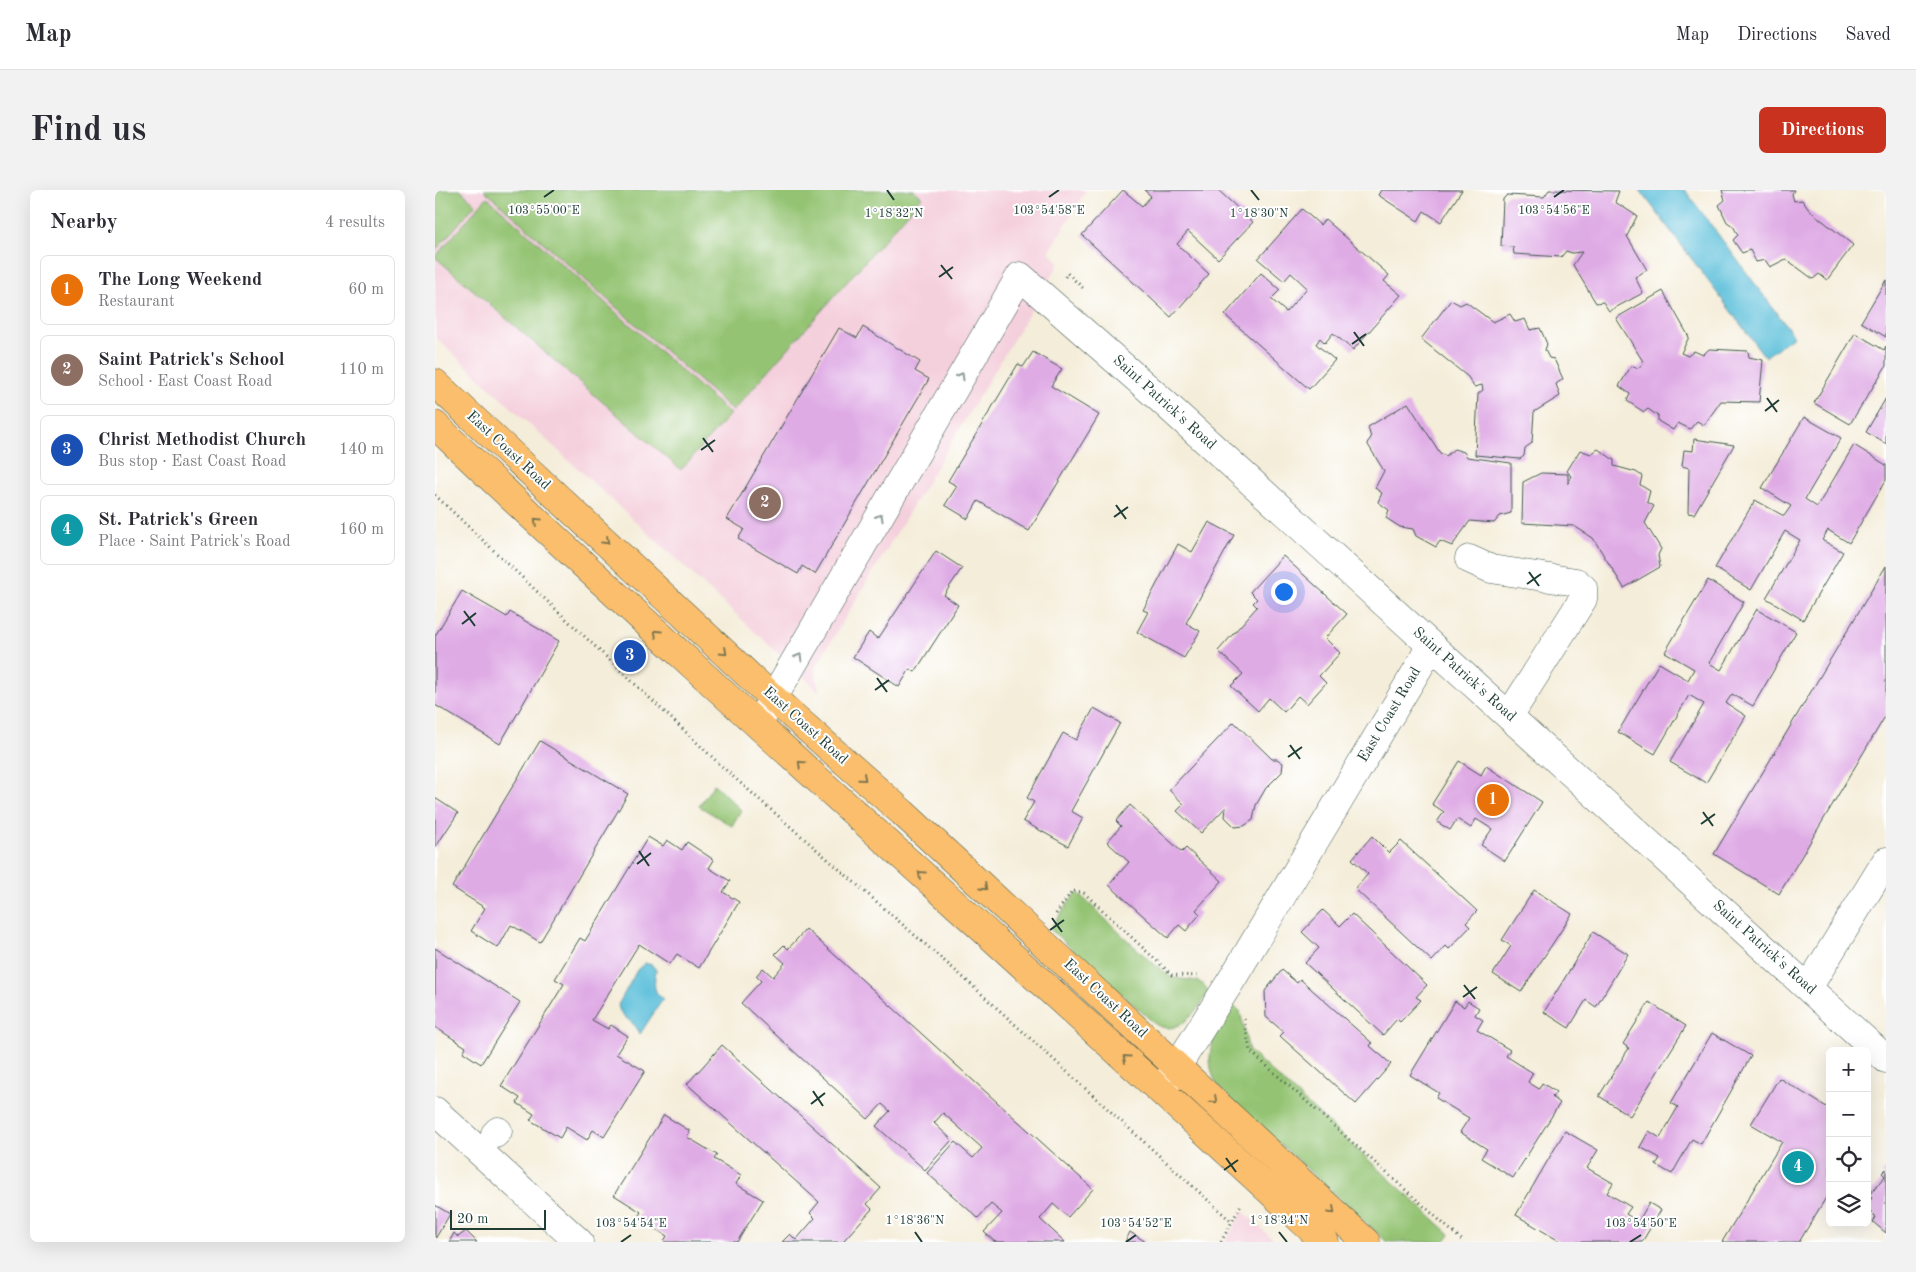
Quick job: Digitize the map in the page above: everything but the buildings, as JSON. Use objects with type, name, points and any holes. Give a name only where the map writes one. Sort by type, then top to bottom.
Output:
[{"type":"main road","name":"East Coast Road","points":[[435,383],[774,700],[903,812],[1366,1242]]},
{"type":"main road","name":"East Coast Road","points":[[435,425],[758,724],[1162,1090],[1325,1242]]},
{"type":"street","name":"Saint Patrick's Road","points":[[774,700],[1021,276],[1886,1059]]},
{"type":"street","points":[[1469,558],[1491,569],[1576,582],[1583,588],[1583,599],[1509,716]]},
{"type":"street","name":"East Coast Road","points":[[1162,1090],[1225,990],[1422,662],[1430,645]]},
{"type":"street","points":[[758,724],[774,700]]},
{"type":"street","points":[[1808,988],[1886,861]]},
{"type":"street","points":[[435,1111],[579,1242]]},
{"type":"path","points":[[435,495],[729,773],[965,979],[1232,1222]]},
{"type":"path","points":[[1054,916],[1072,891],[1083,892],[1171,975],[1209,977],[1242,1004],[1250,1051],[1464,1242]]},
{"type":"path","points":[[1221,1242],[1242,1205],[1249,1211]]},
{"type":"shaded area","points":[[435,190],[1086,190],[1049,252],[1060,262],[815,668],[819,691],[435,337]]},
{"type":"shaded area","points":[[1243,1211],[1276,1242],[1225,1242]]},
{"type":"green space","points":[[435,190],[460,190],[476,204],[435,251]]},
{"type":"green space","points":[[484,190],[914,190],[922,197],[733,411]]},
{"type":"green space","points":[[487,197],[730,414],[681,470],[435,257]]},
{"type":"green space","points":[[714,784],[741,810],[732,826],[699,806]]},
{"type":"green space","points":[[1075,894],[1079,894],[1168,975],[1178,979],[1196,981],[1206,987],[1208,993],[1186,1020],[1172,1028],[1155,1024],[1050,929]]},
{"type":"green space","points":[[1232,1005],[1240,1011],[1249,1051],[1450,1234],[1444,1242],[1387,1242],[1220,1089],[1211,1070],[1211,1050],[1221,1023]]},
{"type":"water","points":[[1640,190],[1685,190],[1794,336],[1765,357]]},
{"type":"water","points":[[645,963],[652,965],[656,970],[655,989],[663,999],[640,1034],[634,1025],[621,1013],[618,1005],[637,970]]},
{"type":"place","name":"Saint Patrick's School","points":[[765,503]]},
{"type":"place","name":"Christ Methodist Church","points":[[630,656]]},
{"type":"place","name":"The Long Weekend","points":[[1493,800]]},
{"type":"place","name":"St. Patrick's Green","points":[[1798,1167]]}]
